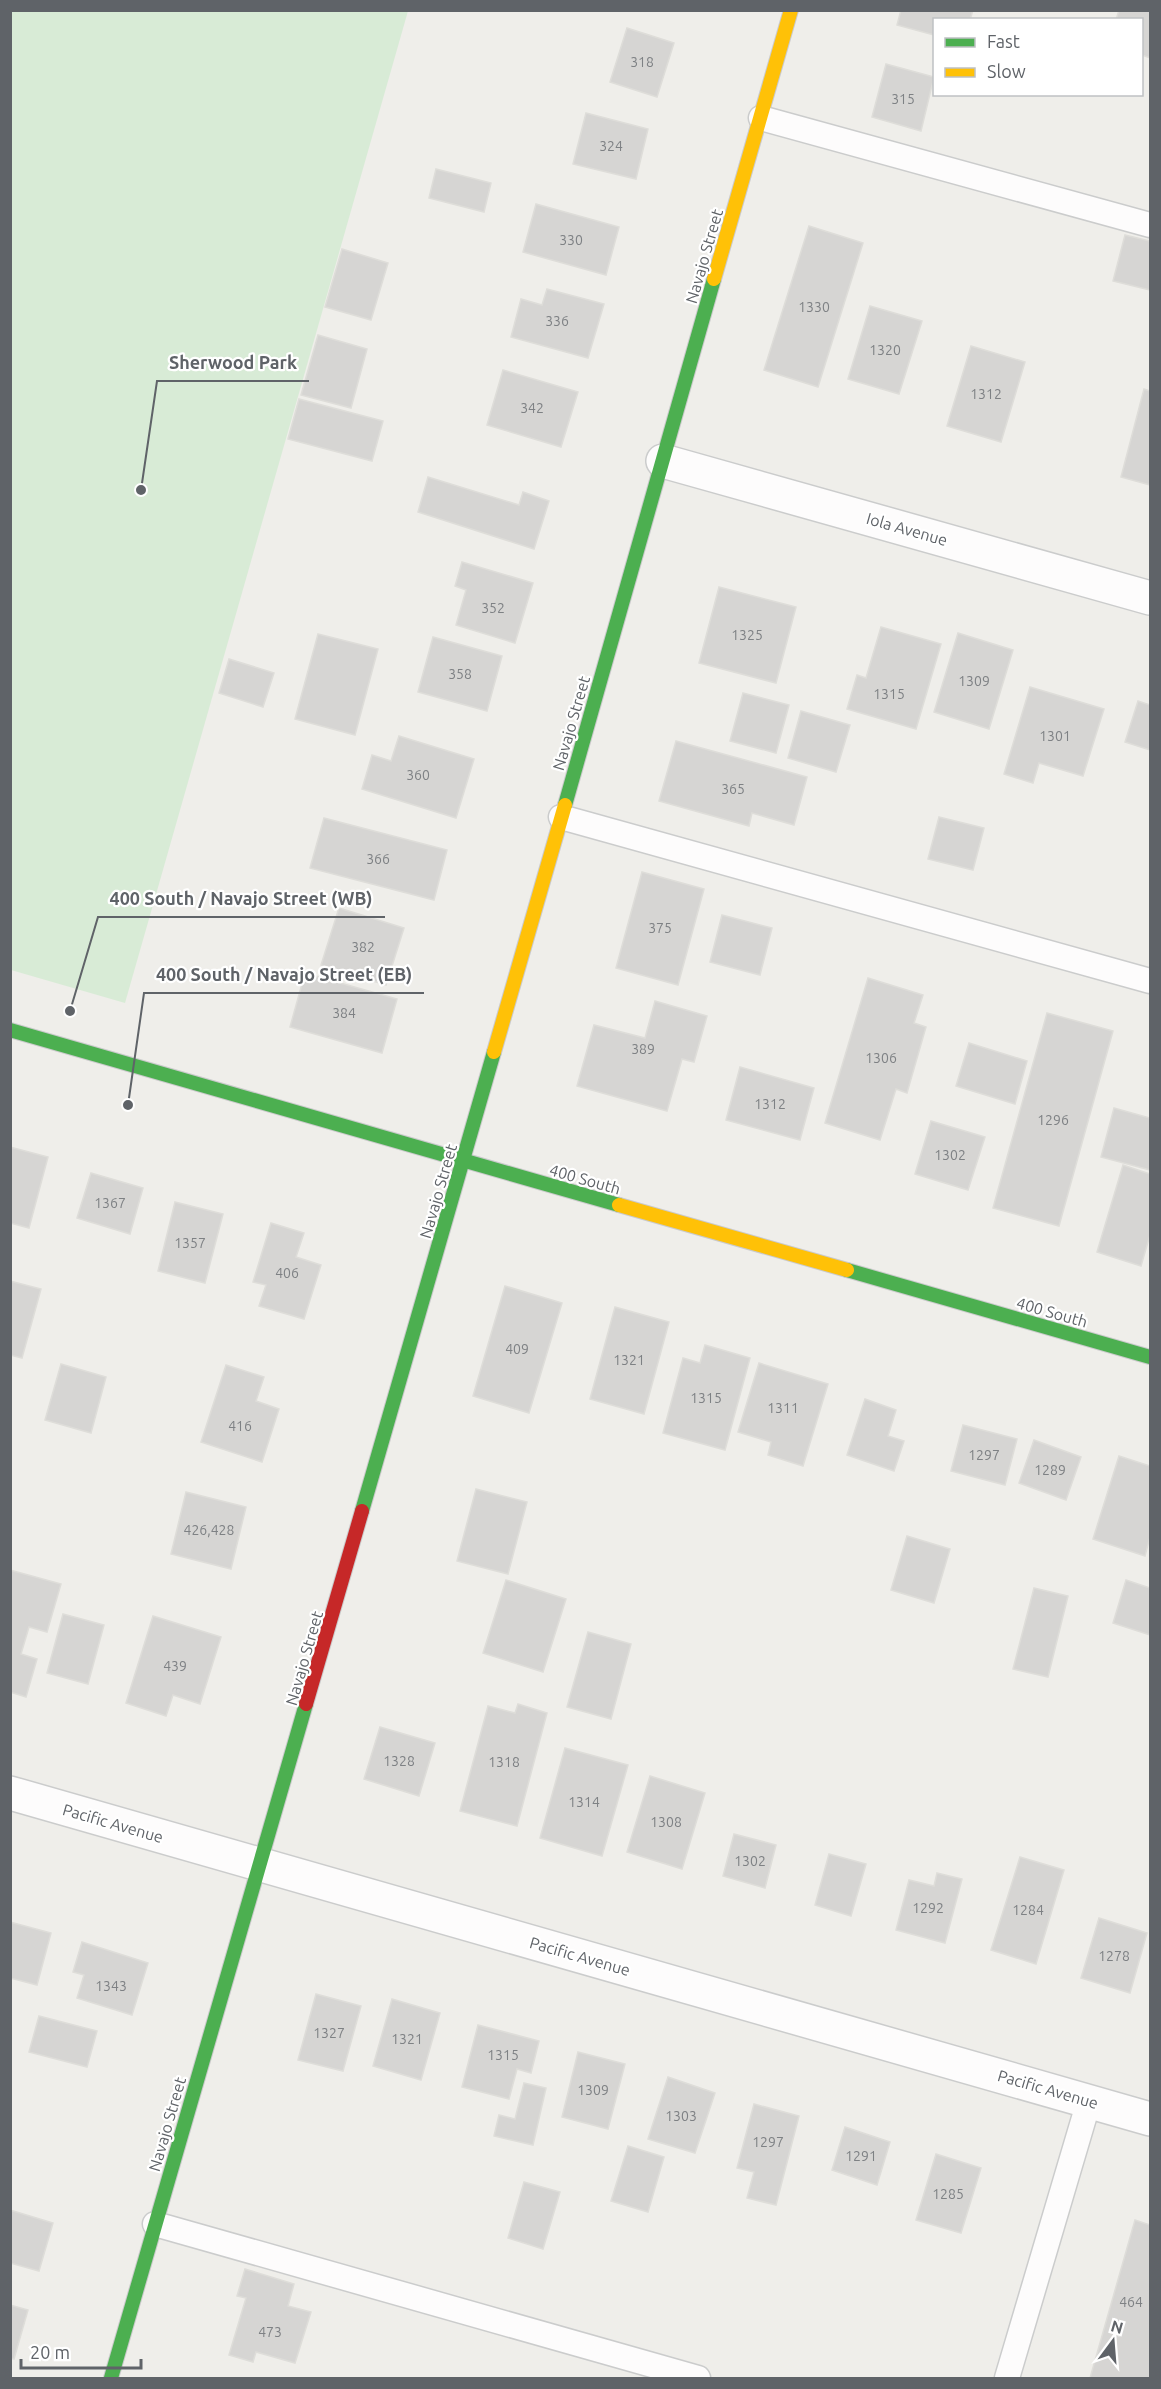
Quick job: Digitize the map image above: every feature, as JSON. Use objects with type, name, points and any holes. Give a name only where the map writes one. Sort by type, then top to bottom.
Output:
[{"type":"street","name":"Navajo Street","points":[[111,2379],[464,1162],[791,10]]},
{"type":"street","name":"Iola Avenue","points":[[663,461],[1150,598]]},
{"type":"street","name":"400 South","points":[[10,1030],[1150,1357]]},
{"type":"street","name":"Pacific Avenue","points":[[10,1793],[1150,2119]]},
{"type":"lane","points":[[761,118],[1150,225]]},
{"type":"lane","points":[[561,817],[1150,981]]},
{"type":"lane","points":[[1007,2379],[1089,2101]]},
{"type":"lane","points":[[155,2224],[698,2379]]},
{"type":"green space","points":[[10,11],[408,11],[125,1003],[11,970]]},
{"type":"building","points":[[901,10],[973,10],[971,18],[933,18],[933,35],[897,25]]},
{"type":"building","points":[[1119,10],[1150,10],[1150,58],[1143,55],[1143,18],[1117,18]]},
{"type":"building","points":[[627,28],[674,43],[657,97],[610,82]]},
{"type":"building","points":[[886,64],[933,77],[921,131],[872,117]]},
{"type":"building","points":[[586,113],[648,129],[636,179],[573,164]]},
{"type":"building","points":[[436,169],[491,183],[484,212],[429,198]]},
{"type":"building","points":[[536,204],[619,227],[606,275],[523,252]]},
{"type":"building","points":[[809,226],[863,243],[818,387],[764,370]]},
{"type":"building","points":[[1125,235],[1150,241],[1150,290],[1113,281]]},
{"type":"building","points":[[342,249],[388,263],[371,320],[325,307]]},
{"type":"building","points":[[547,289],[604,304],[588,358],[511,337],[521,299],[542,305]]},
{"type":"building","points":[[870,306],[922,321],[899,394],[848,379]]},
{"type":"building","points":[[318,335],[367,349],[351,408],[301,395]]},
{"type":"building","points":[[971,346],[1025,362],[1001,442],[947,426]]},
{"type":"building","points":[[503,370],[578,392],[561,447],[487,425]]},
{"type":"building","points":[[1144,389],[1150,391],[1150,485],[1121,477]]},
{"type":"building","points":[[299,399],[383,421],[372,461],[288,439]]},
{"type":"building","points":[[428,477],[519,505],[523,492],[549,501],[534,549],[418,512]]},
{"type":"building","points":[[462,562],[533,583],[515,643],[456,625],[466,590],[455,586]]},
{"type":"building","points":[[719,587],[796,607],[776,683],[699,663]]},
{"type":"building","points":[[881,627],[941,644],[916,729],[847,709],[857,675],[866,678]]},
{"type":"building","points":[[958,633],[1013,650],[989,729],[934,712]]},
{"type":"building","points":[[318,634],[378,649],[355,735],[295,719]]},
{"type":"building","points":[[433,637],[502,656],[487,711],[418,692]]},
{"type":"building","points":[[229,659],[274,673],[263,707],[219,693]]},
{"type":"building","points":[[1030,687],[1104,709],[1083,776],[1039,763],[1033,783],[1004,774]]},
{"type":"building","points":[[743,693],[789,705],[776,753],[730,741]]},
{"type":"building","points":[[1138,701],[1150,705],[1150,750],[1125,742]]},
{"type":"building","points":[[801,711],[850,725],[836,772],[788,758]]},
{"type":"building","points":[[399,736],[474,759],[456,818],[362,789],[372,755],[391,761]]},
{"type":"building","points":[[676,741],[807,777],[794,825],[752,813],[749,826],[659,801]]},
{"type":"building","points":[[939,817],[984,828],[973,870],[928,859]]},
{"type":"building","points":[[324,818],[447,850],[434,900],[310,868]]},
{"type":"building","points":[[642,872],[704,889],[678,985],[616,968]]},
{"type":"building","points":[[339,908],[404,928],[386,985],[321,965]]},
{"type":"building","points":[[722,915],[772,928],[760,975],[710,962]]},
{"type":"building","points":[[305,973],[397,999],[382,1053],[290,1027]]},
{"type":"building","points":[[868,978],[923,995],[914,1023],[926,1027],[907,1093],[896,1089],[880,1140],[825,1123]]},
{"type":"building","points":[[655,1001],[707,1016],[694,1062],[682,1059],[667,1111],[577,1086],[594,1025],[645,1038]]},
{"type":"building","points":[[1047,1013],[1113,1031],[1059,1226],[993,1208]]},
{"type":"building","points":[[969,1043],[1027,1061],[1015,1104],[956,1086]]},
{"type":"building","points":[[740,1067],[814,1088],[800,1140],[726,1120]]},
{"type":"building","points":[[1114,1108],[1150,1118],[1150,1170],[1101,1157]]},
{"type":"building","points":[[931,1121],[985,1137],[968,1190],[915,1174]]},
{"type":"building","points":[[10,1147],[48,1157],[29,1228],[10,1223]]},
{"type":"building","points":[[1123,1165],[1150,1174],[1150,1235],[1141,1266],[1097,1252]]},
{"type":"building","points":[[91,1173],[143,1188],[130,1234],[77,1218]]},
{"type":"building","points":[[175,1202],[223,1214],[205,1283],[158,1271]]},
{"type":"building","points":[[271,1223],[304,1233],[296,1257],[321,1265],[304,1319],[259,1306],[266,1285],[253,1282]]},
{"type":"building","points":[[10,1281],[41,1289],[22,1358],[10,1355]]},
{"type":"building","points":[[505,1286],[562,1303],[529,1413],[473,1396]]},
{"type":"building","points":[[615,1307],[669,1322],[644,1414],[590,1399]]},
{"type":"building","points":[[705,1345],[750,1358],[725,1450],[663,1433],[683,1358],[700,1363]]},
{"type":"building","points":[[759,1363],[828,1384],[803,1466],[768,1455],[771,1442],[738,1432]]},
{"type":"building","points":[[61,1364],[106,1377],[91,1433],[45,1420]]},
{"type":"building","points":[[226,1365],[264,1377],[256,1401],[279,1409],[262,1462],[201,1442]]},
{"type":"building","points":[[865,1399],[896,1410],[888,1436],[904,1441],[894,1471],[847,1455]]},
{"type":"building","points":[[963,1425],[1017,1439],[1005,1485],[951,1471]]},
{"type":"building","points":[[1034,1440],[1081,1457],[1066,1500],[1019,1483]]},
{"type":"building","points":[[1119,1456],[1150,1466],[1150,1537],[1145,1556],[1093,1539]]},
{"type":"building","points":[[476,1489],[527,1502],[508,1574],[457,1561]]},
{"type":"building","points":[[186,1492],[246,1507],[231,1569],[171,1554]]},
{"type":"building","points":[[907,1536],[950,1549],[934,1603],[891,1590]]},
{"type":"building","points":[[10,1570],[61,1584],[47,1632],[29,1627],[21,1654],[37,1659],[26,1697],[10,1692]]},
{"type":"building","points":[[506,1580],[566,1599],[543,1672],[483,1653]]},
{"type":"building","points":[[1126,1580],[1150,1588],[1150,1635],[1113,1623]]},
{"type":"building","points":[[1034,1588],[1068,1596],[1048,1677],[1013,1669]]},
{"type":"building","points":[[63,1614],[104,1625],[88,1684],[47,1673]]},
{"type":"building","points":[[153,1616],[221,1637],[200,1704],[173,1695],[166,1716],[126,1703]]},
{"type":"building","points":[[588,1632],[631,1644],[611,1719],[567,1707]]},
{"type":"building","points":[[518,1704],[547,1713],[517,1826],[460,1811],[488,1706],[515,1713]]},
{"type":"building","points":[[380,1727],[435,1743],[419,1796],[364,1779]]},
{"type":"building","points":[[565,1748],[628,1765],[602,1856],[540,1838]]},
{"type":"building","points":[[650,1776],[705,1793],[682,1869],[627,1852]]},
{"type":"building","points":[[734,1834],[776,1845],[765,1888],[723,1876]]},
{"type":"building","points":[[829,1854],[866,1864],[851,1916],[815,1905]]},
{"type":"building","points":[[1020,1857],[1064,1870],[1036,1964],[991,1950]]},
{"type":"building","points":[[937,1873],[962,1879],[945,1943],[896,1930],[909,1880],[934,1886]]},
{"type":"building","points":[[1099,1918],[1147,1933],[1130,1993],[1081,1978]]},
{"type":"building","points":[[10,1922],[51,1933],[37,1985],[10,1978]]},
{"type":"building","points":[[82,1942],[148,1963],[132,2015],[77,1998],[84,1975],[73,1972]]},
{"type":"building","points":[[316,1994],[361,2006],[343,2071],[298,2060]]},
{"type":"building","points":[[392,1999],[440,2013],[421,2080],[373,2066]]},
{"type":"building","points":[[39,2016],[97,2031],[87,2067],[29,2052]]},
{"type":"building","points":[[478,2025],[539,2041],[531,2073],[517,2069],[509,2099],[462,2087]]},
{"type":"building","points":[[578,2052],[625,2064],[608,2129],[562,2117]]},
{"type":"building","points":[[668,2077],[715,2093],[695,2153],[648,2139]]},
{"type":"building","points":[[524,2083],[546,2088],[533,2145],[494,2136],[499,2115],[515,2119]]},
{"type":"building","points":[[754,2104],[799,2116],[776,2205],[747,2198],[754,2172],[737,2168]]},
{"type":"building","points":[[845,2127],[890,2142],[877,2185],[832,2170]]},
{"type":"building","points":[[628,2146],[664,2157],[648,2212],[611,2201]]},
{"type":"building","points":[[936,2154],[981,2168],[961,2233],[916,2220]]},
{"type":"building","points":[[524,2182],[560,2192],[543,2249],[508,2238]]},
{"type":"building","points":[[10,2210],[53,2223],[39,2271],[10,2263]]},
{"type":"building","points":[[1135,2220],[1150,2225],[1150,2378],[1090,2378]]},
{"type":"building","points":[[245,2269],[294,2284],[288,2306],[311,2312],[295,2363],[256,2352],[253,2362],[229,2355],[246,2298],[237,2296]]},
{"type":"building","points":[[10,2305],[28,2310],[14,2359],[10,2358]]},
{"type":"traffic: fast","points":[[565,805],[714,279]]},
{"type":"traffic: fast","points":[[10,1030],[619,1205]]},
{"type":"traffic: fast","points":[[362,1511],[494,1052]]},
{"type":"traffic: fast","points":[[847,1270],[1150,1357]]},
{"type":"traffic: fast","points":[[111,2378],[306,1704]]},
{"type":"traffic: slow","points":[[714,279],[791,10]]},
{"type":"traffic: slow","points":[[494,1052],[565,805]]},
{"type":"traffic: slow","points":[[619,1205],[847,1270]]},
{"type":"traffic: jam","points":[[306,1704],[362,1511]]},
{"type":"place","name":"Sherwood Park","points":[[141,490]]},
{"type":"place","name":"400 South / Navajo Street (WB)","points":[[70,1011]]},
{"type":"place","name":"400 South / Navajo Street (EB)","points":[[128,1105]]}]
